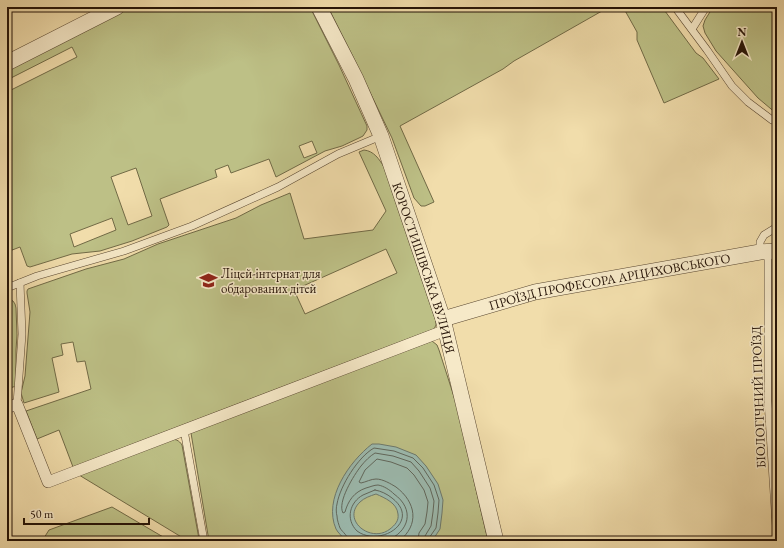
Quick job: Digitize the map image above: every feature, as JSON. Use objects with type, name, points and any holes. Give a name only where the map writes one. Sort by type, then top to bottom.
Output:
[{"type":"street","points":[[7,63],[117,7]]},
{"type":"street","name":"КОРОСТИШІВСЬКА ВУЛИЦЯ","points":[[319,7],[356,78],[381,136],[445,325],[496,541]]},
{"type":"street","name":"ПРОЇЗД ПРОФЕСОРА АРЦИХОВСЬКОГО","points":[[445,325],[535,292],[768,252]]},
{"type":"street","points":[[12,406],[48,482],[184,430],[445,325]]},
{"type":"lane","points":[[675,7],[732,86],[748,102],[777,122]]},
{"type":"lane","points":[[692,29],[706,7]]},
{"type":"lane","points":[[7,288],[37,276],[124,251],[192,226],[278,187],[338,154],[381,136]]},
{"type":"lane","name":"БІОЛОГІЧНИЙ ПРОЇЗД","points":[[777,227],[764,235],[760,242],[768,252],[768,401],[777,541]]},
{"type":"lane","points":[[12,406],[22,334],[20,283]]},
{"type":"lane","points":[[184,430],[204,541]]},
{"type":"green space","points":[[130,7],[310,7],[339,65],[367,126],[367,130],[363,136],[342,146],[325,151],[276,177],[269,159],[231,173],[228,165],[215,170],[217,177],[160,199],[169,225],[167,227],[132,241],[100,251],[72,254],[30,267],[27,266],[20,247],[7,252],[7,92],[77,57],[72,47],[7,80],[7,71]],"holes":[[[312,141],[317,153],[304,158],[299,146]],[[136,168],[152,216],[128,225],[111,177]],[[112,218],[116,230],[74,247],[70,234]]]},
{"type":"green space","points":[[328,7],[609,7],[514,61],[503,69],[400,126],[434,202],[421,206],[414,198],[392,138]]},
{"type":"green space","points":[[623,7],[662,7],[696,53],[703,58],[719,79],[664,103],[637,40],[637,32]]},
{"type":"green space","points":[[713,7],[777,7],[777,114],[758,98],[716,51],[705,33],[703,26]]},
{"type":"green space","points":[[364,150],[371,152],[378,158],[384,167],[436,321],[434,329],[73,467],[59,430],[37,439],[26,411],[91,389],[85,361],[77,362],[73,342],[61,344],[63,355],[52,358],[59,392],[24,403],[21,393],[25,376],[30,312],[27,293],[28,289],[86,269],[124,259],[158,244],[236,218],[261,205],[290,193],[304,239],[373,230],[386,211],[359,152]],"holes":[[[386,249],[397,273],[305,314],[294,290]]]},
{"type":"green space","points":[[7,298],[15,304],[17,335],[16,386],[7,389]]},
{"type":"green space","points":[[432,341],[437,345],[439,350],[456,403],[488,541],[209,541],[191,433],[194,430]]},
{"type":"green space","points":[[170,439],[177,440],[182,445],[199,539],[193,541],[188,541],[79,475]]},
{"type":"green space","points":[[112,507],[170,541],[42,541],[49,530]]},
{"type":"water","points":[[372,444],[396,447],[416,455],[426,466],[438,484],[443,500],[440,529],[432,541],[346,541],[338,532],[333,517],[333,506],[336,494],[340,482],[347,471]],"holes":[[[376,494],[393,504],[397,510],[398,519],[390,529],[382,533],[375,534],[367,532],[361,528],[356,522],[354,516],[355,509],[360,502],[367,497]]]},
{"type":"place","name":"Ліцей-інтернат для обдарованих дітей","points":[[208,280]]}]
